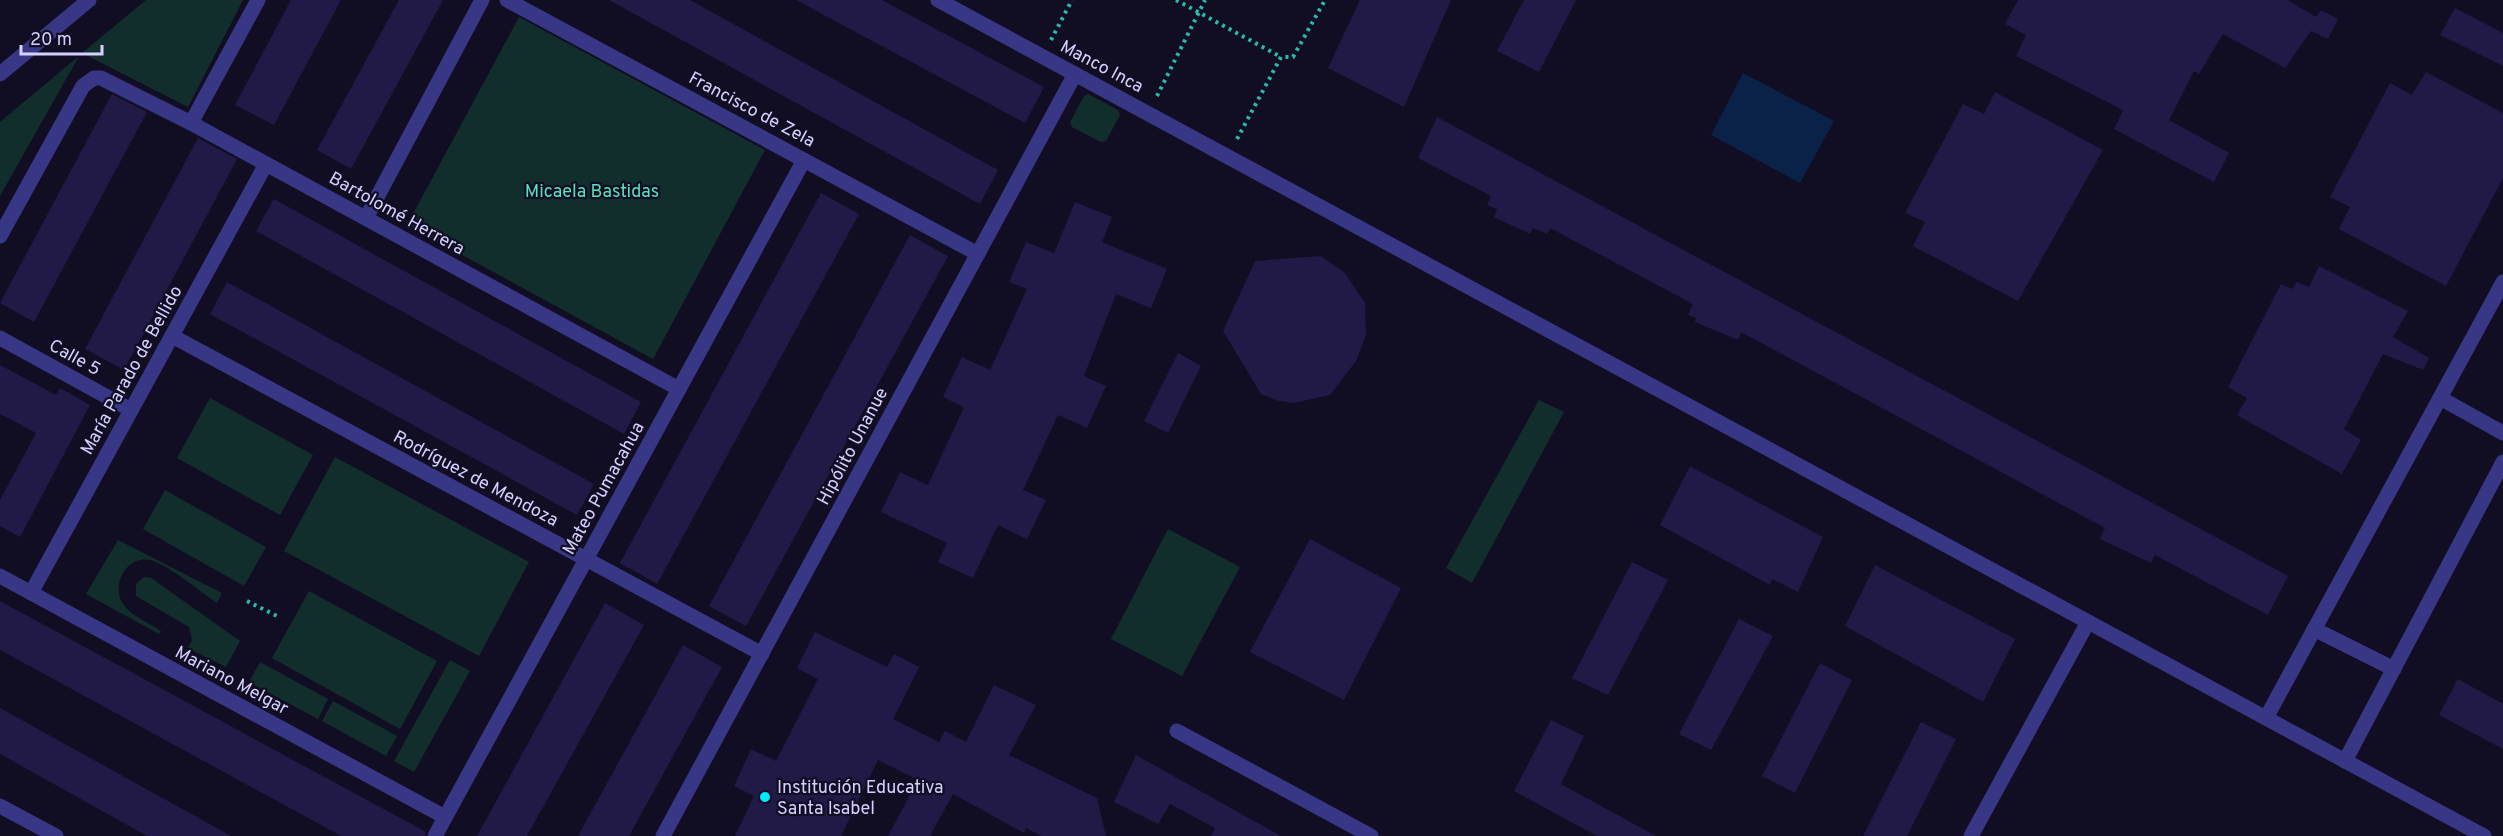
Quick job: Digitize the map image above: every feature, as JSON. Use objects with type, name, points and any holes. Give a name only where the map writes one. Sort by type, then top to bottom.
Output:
[{"type":"street","points":[[0,74],[89,0]]},
{"type":"street","points":[[191,123],[258,0]]},
{"type":"street","points":[[366,218],[482,0]]},
{"type":"street","name":"Francisco de Zela","points":[[507,0],[978,254]]},
{"type":"street","name":"Manco Inca","points":[[938,0],[2484,836]]},
{"type":"street","name":"Hipólito Unanue","points":[[663,836],[1075,74]]},
{"type":"street","name":"Bartolomé Herrera","points":[[0,236],[82,86],[94,78],[109,80],[679,389]]},
{"type":"street","name":"Mateo Pumacahua","points":[[435,836],[804,160]]},
{"type":"street","name":"María Parado de Bellido","points":[[31,593],[266,164]]},
{"type":"street","points":[[2266,718],[2503,282]]},
{"type":"street","name":"Rodríguez de Mendoza","points":[[172,336],[762,654]]},
{"type":"street","name":"Calle 5","points":[[0,338],[131,410]]},
{"type":"street","points":[[2440,398],[2503,433]]},
{"type":"street","points":[[2345,761],[2503,462]]},
{"type":"street","name":"Mariano Melgar","points":[[0,576],[445,818]]},
{"type":"street","points":[[1971,836],[2088,622]]},
{"type":"street","points":[[2314,629],[2394,669]]},
{"type":"street","points":[[1177,731],[1371,836]]},
{"type":"street","points":[[0,806],[56,836]]},
{"type":"path","points":[[1043,57],[1072,0]]},
{"type":"path","points":[[1176,0],[1281,57],[1293,57],[1325,0]]},
{"type":"path","points":[[1148,114],[1205,0]]},
{"type":"path","points":[[1227,157],[1281,57]]},
{"type":"path","points":[[248,601],[279,617]]},
{"type":"green space","points":[[146,0],[243,0],[188,107],[82,53]]},
{"type":"green space","name":"Micaela Bastidas","points":[[519,17],[765,150],[653,359],[407,225]]},
{"type":"green space","points":[[79,56],[0,196],[0,122]]},
{"type":"green space","points":[[1088,94],[1118,110],[1120,115],[1106,141],[1101,142],[1072,127],[1070,122],[1084,96]]},
{"type":"green space","points":[[210,398],[313,455],[280,515],[177,458]]},
{"type":"green space","points":[[1539,400],[1564,412],[1472,583],[1446,568]]},
{"type":"green space","points":[[335,457],[529,562],[479,656],[284,551]]},
{"type":"green space","points":[[165,490],[266,547],[244,586],[143,529]]},
{"type":"green space","points":[[1168,529],[1240,567],[1182,676],[1111,639]]},
{"type":"green space","points":[[118,540],[222,593],[217,603],[174,572],[150,560],[134,562],[128,567],[120,580],[119,588],[126,608],[161,631],[159,634],[86,594]]},
{"type":"green space","points":[[144,577],[151,578],[240,641],[226,667],[188,648],[192,640],[189,627],[136,596],[136,584]]},
{"type":"green space","points":[[309,591],[437,661],[400,729],[272,658]]},
{"type":"green space","points":[[450,660],[470,671],[414,772],[394,761]]},
{"type":"green space","points":[[260,662],[328,699],[318,719],[249,682]]},
{"type":"green space","points":[[333,701],[397,736],[386,756],[322,721]]},
{"type":"water","points":[[1743,73],[1834,121],[1800,183],[1711,135]]},
{"type":"building","points":[[291,0],[341,0],[274,125],[235,105]]},
{"type":"building","points":[[399,0],[443,0],[351,169],[317,150]]},
{"type":"building","points":[[609,0],[690,0],[998,170],[980,204]]},
{"type":"building","points":[[796,0],[882,0],[1044,87],[1025,123]]},
{"type":"building","points":[[1360,0],[1451,0],[1404,107],[1328,68]]},
{"type":"building","points":[[1524,0],[1576,0],[1539,72],[1497,51]]},
{"type":"building","points":[[2018,0],[2288,0],[2316,17],[2321,10],[2338,19],[2328,39],[2311,31],[2285,68],[2223,34],[2199,74],[2194,71],[2169,120],[2229,153],[2214,182],[2114,129],[2123,110],[2016,56],[2026,35],[2005,24]]},
{"type":"building","points":[[2455,8],[2503,33],[2503,66],[2440,35]]},
{"type":"building","points":[[2426,72],[2503,113],[2503,178],[2446,286],[2339,229],[2350,207],[2330,197],[2390,83],[2412,95]]},
{"type":"building","points":[[1995,92],[2103,150],[2018,301],[1913,246],[1925,222],[1905,213],[1963,104],[1984,114]]},
{"type":"building","points":[[112,94],[147,112],[34,322],[0,303]]},
{"type":"building","points":[[1437,117],[2288,576],[2268,615],[2155,555],[2151,563],[2100,539],[2105,528],[1741,332],[1738,340],[1695,322],[1696,318],[1688,315],[1693,304],[1550,228],[1547,234],[1533,228],[1530,234],[1494,217],[1497,209],[1487,205],[1491,196],[1418,158]]},
{"type":"building","points":[[198,138],[237,159],[124,370],[85,349]]},
{"type":"building","points":[[821,193],[859,214],[657,584],[620,563]]},
{"type":"building","points":[[274,199],[641,402],[624,434],[256,231]]},
{"type":"building","points":[[1075,202],[1112,217],[1102,242],[1167,269],[1151,308],[1116,294],[1084,376],[1106,386],[1087,428],[1058,415],[1023,490],[1046,500],[1027,539],[998,525],[973,578],[938,562],[947,543],[881,512],[900,472],[928,485],[964,407],[943,397],[962,357],[990,370],[1027,289],[1009,282],[1026,242],[1054,253]]},
{"type":"building","points":[[910,235],[948,256],[746,626],[709,606]]},
{"type":"building","points":[[1321,256],[1345,273],[1365,303],[1366,335],[1356,361],[1330,395],[1294,403],[1279,401],[1261,394],[1223,331],[1255,261]]},
{"type":"building","points":[[2319,266],[2408,311],[2393,337],[2429,358],[2423,370],[2383,354],[2344,429],[2361,440],[2342,474],[2237,415],[2247,398],[2228,387],[2281,284],[2292,289],[2297,282],[2309,287]]},
{"type":"building","points":[[227,282],[594,484],[577,515],[210,314]]},
{"type":"building","points":[[1178,353],[1201,366],[1168,433],[1144,421]]},
{"type":"building","points":[[0,365],[56,395],[60,388],[90,405],[20,537],[0,526],[0,500],[36,433],[0,414]]},
{"type":"building","points":[[1690,466],[1823,537],[1798,592],[1772,579],[1770,585],[1660,525]]},
{"type":"building","points":[[1310,539],[1401,588],[1344,700],[1250,652]]},
{"type":"building","points":[[1632,562],[1668,580],[1608,695],[1572,678]]},
{"type":"building","points":[[1875,565],[2015,639],[1983,702],[1845,626]]},
{"type":"building","points":[[0,601],[426,832],[425,836],[341,836],[0,650]]},
{"type":"building","points":[[605,603],[644,625],[527,836],[477,836]]},
{"type":"building","points":[[1739,619],[1773,636],[1711,750],[1679,734]]},
{"type":"building","points":[[815,632],[887,667],[894,654],[919,667],[893,719],[939,742],[945,731],[966,742],[994,685],[1036,705],[1009,755],[1097,798],[1106,836],[1041,836],[1026,828],[1024,833],[953,794],[930,836],[888,836],[918,780],[878,760],[841,836],[735,836],[754,796],[734,786],[751,749],[776,761],[818,679],[797,668]]},
{"type":"building","points":[[683,645],[722,667],[629,836],[578,836]]},
{"type":"building","points":[[1820,663],[1852,680],[1795,793],[1762,776]]},
{"type":"building","points":[[2458,679],[2503,704],[2503,749],[2439,715]]},
{"type":"building","points":[[0,708],[231,836],[147,836],[0,754]]},
{"type":"building","points":[[1551,720],[1584,736],[1561,784],[1656,836],[1597,836],[1514,791]]},
{"type":"building","points":[[1921,722],[1956,739],[1907,836],[1863,836]]},
{"type":"building","points":[[1136,755],[1281,836],[1211,836],[1215,828],[1170,804],[1158,824],[1114,802]]},
{"type":"place","name":"Institución Educativa Santa Isabel","points":[[765,797]]}]
